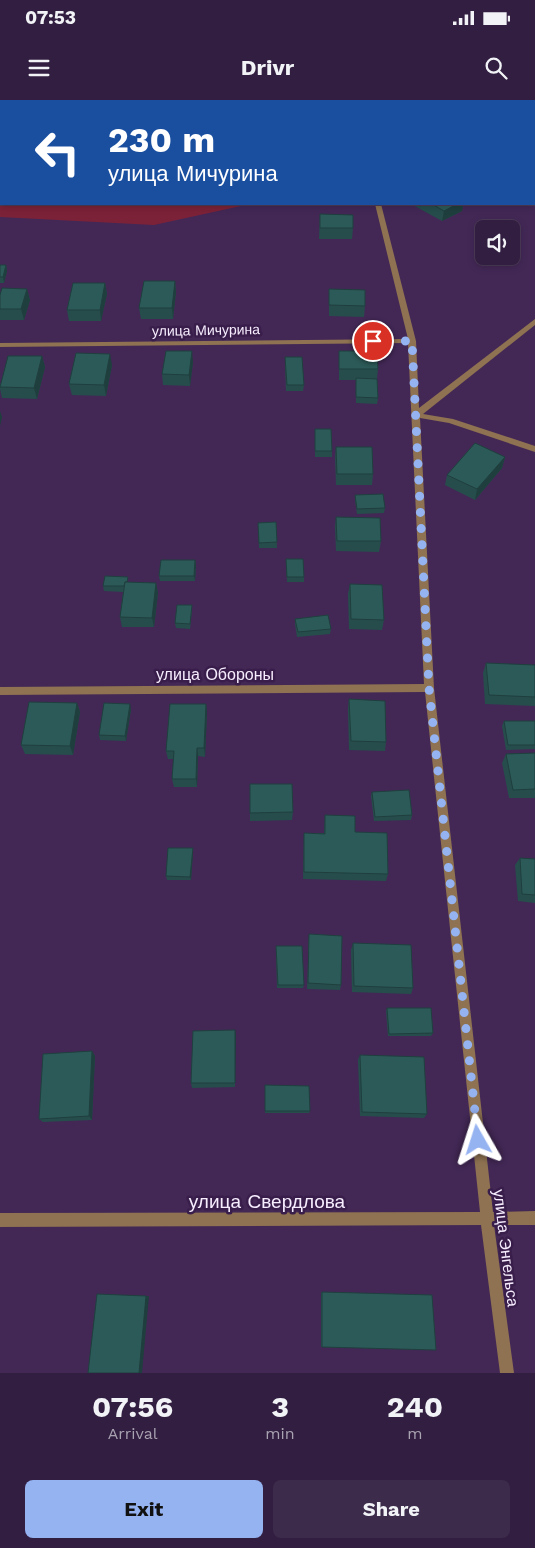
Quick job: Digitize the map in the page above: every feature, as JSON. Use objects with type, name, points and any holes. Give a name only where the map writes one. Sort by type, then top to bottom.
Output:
[{"type":"street","name":"улица Энгельса","points":[[378,205],[412,341],[429,688],[487,1219],[507,1373]]},
{"type":"street","points":[[416,415],[535,321]]},
{"type":"street","name":"улица Мичурина","points":[[0,345],[412,341]]},
{"type":"street","points":[[416,415],[450,421],[535,449]]},
{"type":"street","name":"улица Обороны","points":[[0,691],[429,688]]},
{"type":"street","name":"улица Свердлова","points":[[0,1220],[535,1218]]},
{"type":"shaded area","points":[[0,205],[245,205],[154,225],[0,217]]},
{"type":"building","points":[[434,205],[455,205],[444,211]]},
{"type":"building","points":[[320,214],[353,215],[353,228],[320,228]]},
{"type":"building","points":[[0,265],[6,265],[3,277],[0,277]]},
{"type":"building","points":[[144,281],[175,281],[172,308],[139,308]]},
{"type":"building","points":[[73,283],[105,283],[100,310],[67,310]]},
{"type":"building","points":[[2,288],[27,289],[21,309],[0,309]]},
{"type":"building","points":[[329,289],[365,290],[365,306],[329,305]]},
{"type":"building","points":[[166,351],[192,351],[189,375],[162,374]]},
{"type":"building","points":[[339,351],[377,351],[378,369],[339,369]]},
{"type":"building","points":[[76,353],[110,354],[104,385],[69,384]]},
{"type":"building","points":[[8,356],[42,356],[34,388],[0,387]]},
{"type":"building","points":[[285,357],[302,357],[304,385],[287,385]]},
{"type":"building","points":[[356,378],[377,379],[378,398],[356,397]]},
{"type":"building","points":[[315,429],[331,429],[332,451],[315,451]]},
{"type":"building","points":[[475,443],[505,457],[477,489],[447,475]]},
{"type":"building","points":[[336,447],[372,447],[373,474],[337,474]]},
{"type":"building","points":[[383,494],[385,508],[357,509],[355,495]]},
{"type":"building","points":[[336,517],[380,518],[381,541],[337,541]]},
{"type":"building","points":[[276,522],[277,542],[259,543],[258,523]]},
{"type":"building","points":[[286,559],[303,559],[304,577],[287,577]]},
{"type":"building","points":[[161,560],[195,560],[194,576],[159,576]]},
{"type":"building","points":[[105,576],[128,577],[124,586],[103,586]]},
{"type":"building","points":[[125,582],[156,583],[152,618],[120,617]]},
{"type":"building","points":[[350,584],[382,585],[384,620],[351,619]]},
{"type":"building","points":[[177,605],[192,605],[190,624],[175,623]]},
{"type":"building","points":[[328,615],[331,629],[298,632],[295,619]]},
{"type":"building","points":[[486,663],[535,665],[535,697],[489,695]]},
{"type":"building","points":[[349,699],[385,701],[386,742],[351,741]]},
{"type":"building","points":[[29,702],[77,703],[70,746],[21,745]]},
{"type":"building","points":[[104,703],[130,704],[125,736],[99,735]]},
{"type":"building","points":[[170,704],[206,704],[204,748],[197,748],[196,779],[172,779],[174,751],[166,751]]},
{"type":"building","points":[[504,721],[535,721],[535,745],[508,745]]},
{"type":"building","points":[[535,753],[535,789],[513,790],[506,754]]},
{"type":"building","points":[[250,784],[292,784],[293,812],[250,813]]},
{"type":"building","points":[[409,790],[412,815],[375,817],[372,792]]},
{"type":"building","points":[[325,815],[355,816],[355,832],[387,833],[388,874],[304,872],[304,833],[325,834]]},
{"type":"building","points":[[168,848],[193,848],[190,877],[166,876]]},
{"type":"building","points":[[520,858],[535,859],[535,895],[522,894]]},
{"type":"building","points":[[309,934],[342,936],[341,985],[308,983]]},
{"type":"building","points":[[353,943],[411,945],[413,988],[354,986]]},
{"type":"building","points":[[276,946],[302,946],[304,985],[278,985]]},
{"type":"building","points":[[387,1008],[431,1008],[433,1033],[389,1034]]},
{"type":"building","points":[[235,1030],[235,1083],[191,1083],[193,1031]]},
{"type":"building","points":[[92,1051],[89,1116],[39,1119],[43,1054]]},
{"type":"building","points":[[360,1055],[424,1057],[427,1114],[362,1112]]},
{"type":"building","points":[[265,1085],[309,1086],[310,1111],[265,1111]]},
{"type":"building","points":[[322,1292],[432,1295],[436,1350],[322,1347]]},
{"type":"building","points":[[97,1294],[146,1296],[139,1373],[88,1373]]},
{"type":"route","points":[[373,341],[412,341],[429,688],[478,1140]]}]
